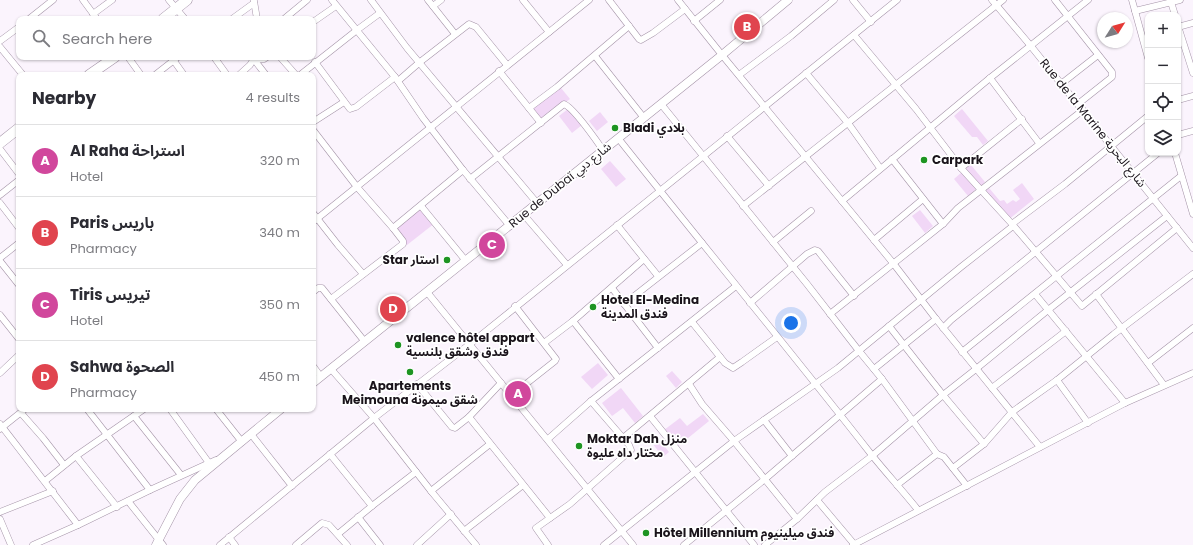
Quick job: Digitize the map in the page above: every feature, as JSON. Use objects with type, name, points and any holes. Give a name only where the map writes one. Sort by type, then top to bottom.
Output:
[{"type":"highway","points":[[167,16],[187,0]]},
{"type":"highway","points":[[96,72],[110,60]]},
{"type":"highway","points":[[0,143],[16,130]]},
{"type":"street","points":[[33,16],[53,0]]},
{"type":"street","points":[[83,0],[94,16]]},
{"type":"street","points":[[96,16],[112,0]]},
{"type":"street","points":[[169,0],[182,16]]},
{"type":"street","points":[[288,16],[307,0]]},
{"type":"street","points":[[332,0],[397,79],[430,127],[470,179],[510,226]]},
{"type":"street","points":[[370,0],[407,48],[537,204]]},
{"type":"street","points":[[428,0],[455,34]]},
{"type":"street","points":[[434,6],[441,0]]},
{"type":"street","points":[[523,0],[549,32]]},
{"type":"street","points":[[316,216],[357,187],[430,127],[457,107],[499,71],[589,0]]},
{"type":"street","points":[[609,0],[641,40],[685,9]]},
{"type":"street","points":[[678,0],[893,263],[962,352],[1040,447]]},
{"type":"street","points":[[694,21],[720,0]]},
{"type":"street","name":"Rue de Dubaï شارع دبي","points":[[316,381],[524,215],[788,0]]},
{"type":"street","points":[[739,75],[834,0]]},
{"type":"street","points":[[854,0],[870,22]]},
{"type":"street","points":[[220,545],[374,418],[470,344],[515,306],[897,0]]},
{"type":"street","points":[[743,206],[895,85],[994,2],[1003,0]]},
{"type":"street","points":[[1055,0],[1113,75],[1078,104]]},
{"type":"street","points":[[842,201],[1030,45],[1088,0]]},
{"type":"street","points":[[1132,0],[1145,48]]},
{"type":"street","points":[[1134,11],[1180,0]]},
{"type":"street","points":[[236,16],[254,2],[256,16]]},
{"type":"street","name":"Rue de la Marine شارع البحرية","points":[[994,2],[1193,248]]},
{"type":"street","points":[[1171,2],[1174,12]]},
{"type":"street","points":[[316,20],[336,6]]},
{"type":"street","points":[[303,72],[380,13]]},
{"type":"street","points":[[1181,25],[1193,23]]},
{"type":"street","points":[[315,62],[350,109],[356,108],[397,79],[469,24],[476,27],[507,65]]},
{"type":"street","points":[[529,108],[595,56],[629,26]]},
{"type":"street","points":[[0,42],[16,29]]},
{"type":"street","points":[[1181,34],[1192,62],[1193,73]]},
{"type":"street","points":[[854,35],[961,168],[1012,224],[1082,306],[1177,228]]},
{"type":"street","points":[[0,47],[21,72]]},
{"type":"street","points":[[1061,84],[1098,55]]},
{"type":"street","points":[[595,56],[644,118]]},
{"type":"street","points":[[130,60],[139,72]]},
{"type":"street","points":[[159,72],[175,60]]},
{"type":"street","points":[[176,60],[182,72]]},
{"type":"street","points":[[216,60],[225,72]]},
{"type":"street","points":[[242,72],[253,60]]},
{"type":"street","points":[[255,60],[264,72]]},
{"type":"street","points":[[283,60],[293,72]]},
{"type":"street","points":[[499,71],[541,122]]},
{"type":"street","points":[[806,73],[848,123],[880,168]]},
{"type":"street","points":[[990,78],[1039,143]]},
{"type":"street","points":[[1181,99],[1193,96]]},
{"type":"street","points":[[316,120],[344,102]]},
{"type":"street","points":[[470,179],[564,104],[568,106],[604,150]]},
{"type":"street","points":[[661,104],[882,379],[938,454],[941,454],[944,457],[967,486]]},
{"type":"street","points":[[830,314],[943,224],[958,208],[1082,110]]},
{"type":"street","points":[[604,545],[734,440],[838,368],[921,299],[1013,226],[1012,224],[1145,118]]},
{"type":"street","points":[[961,168],[1022,119]]},
{"type":"street","points":[[1181,134],[1193,130]]},
{"type":"street","points":[[316,134],[357,187],[403,240],[403,244],[331,299]]},
{"type":"street","points":[[727,136],[769,186]]},
{"type":"street","points":[[618,138],[815,384],[842,415],[872,456],[918,510]]},
{"type":"street","points":[[0,149],[16,170]]},
{"type":"street","points":[[943,328],[1154,156]]},
{"type":"street","points":[[1176,156],[1193,214]]},
{"type":"street","points":[[892,159],[943,224]]},
{"type":"street","points":[[394,228],[463,170]]},
{"type":"street","points":[[962,352],[1181,176]]},
{"type":"street","points":[[0,194],[16,182]]},
{"type":"street","points":[[874,240],[923,199]]},
{"type":"street","points":[[0,203],[16,224]]},
{"type":"street","points":[[421,206],[466,261]]},
{"type":"street","points":[[773,242],[810,211]]},
{"type":"street","points":[[524,215],[567,265]]},
{"type":"street","points":[[765,545],[797,519],[825,492],[872,456],[943,395],[1167,216]]},
{"type":"street","points":[[316,219],[364,274]]},
{"type":"street","points":[[617,225],[658,276]]},
{"type":"street","points":[[624,304],[702,243]]},
{"type":"street","points":[[16,246],[0,259],[16,281]]},
{"type":"street","points":[[750,303],[811,251],[818,251],[854,296]]},
{"type":"street","points":[[544,343],[573,321],[644,259]]},
{"type":"street","points":[[953,468],[984,444],[1012,412],[1057,380],[1193,274]]},
{"type":"street","points":[[548,439],[591,401],[736,286]]},
{"type":"street","points":[[316,290],[322,288],[365,342]]},
{"type":"street","points":[[612,288],[658,348]]},
{"type":"street","points":[[426,292],[548,439],[633,545]]},
{"type":"street","points":[[1035,294],[1125,403]]},
{"type":"street","points":[[1096,294],[1164,385]]},
{"type":"street","points":[[512,396],[555,361],[555,356],[515,306]]},
{"type":"street","points":[[0,315],[16,335]]},
{"type":"street","points":[[874,369],[936,319]]},
{"type":"street","points":[[573,321],[619,379]]},
{"type":"street","points":[[692,322],[727,365],[733,368],[777,337]]},
{"type":"street","points":[[889,326],[943,395],[984,444]]},
{"type":"street","points":[[1148,363],[1193,328]]},
{"type":"street","points":[[992,388],[1066,331]]},
{"type":"street","points":[[622,438],[720,357]]},
{"type":"street","points":[[1,371],[16,358]]},
{"type":"street","points":[[331,369],[374,418],[431,491],[476,545]]},
{"type":"street","points":[[316,370],[321,377]]},
{"type":"street","points":[[817,500],[853,545],[1125,403],[1193,373]]},
{"type":"street","points":[[684,545],[765,480],[882,379]]},
{"type":"street","points":[[1057,380],[1088,423]]},
{"type":"street","points":[[417,384],[452,427],[457,427],[469,417],[501,383]]},
{"type":"street","points":[[689,384],[702,404],[734,440],[797,519]]},
{"type":"street","points":[[548,545],[536,528],[570,504],[631,450],[629,445],[591,401]]},
{"type":"street","points":[[22,412],[1,427],[53,491],[78,525]]},
{"type":"street","points":[[24,412],[64,465]]},
{"type":"street","points":[[89,412],[150,490]]},
{"type":"street","points":[[45,482],[76,456],[140,412]]},
{"type":"street","points":[[172,412],[209,463]]},
{"type":"street","points":[[218,412],[242,442]]},
{"type":"street","points":[[160,543],[174,509],[187,489],[221,458],[277,412]]},
{"type":"street","points":[[134,416],[181,476]]},
{"type":"street","points":[[650,416],[754,545]]},
{"type":"street","points":[[469,417],[550,518]]},
{"type":"street","points":[[764,420],[792,456]]},
{"type":"street","points":[[251,434],[292,486]]},
{"type":"street","points":[[431,491],[490,444]]},
{"type":"street","points":[[330,454],[372,506]]},
{"type":"street","points":[[898,485],[926,461],[938,454]]},
{"type":"street","points":[[76,456],[116,507]]},
{"type":"street","points":[[33,545],[46,542],[150,490],[221,458]]},
{"type":"street","points":[[338,534],[416,472]]},
{"type":"street","points":[[464,531],[523,485]]},
{"type":"street","points":[[0,512],[53,491]]},
{"type":"street","points":[[128,501],[160,543]]},
{"type":"street","points":[[418,545],[451,514]]},
{"type":"street","points":[[358,517],[380,545]]},
{"type":"street","points":[[0,519],[11,545]]},
{"type":"street","points":[[296,545],[322,523],[329,525],[347,545]]},
{"type":"street","points":[[229,537],[235,545]]},
{"type":"shaded area","points":[[561,88],[570,99],[541,120],[531,109]]},
{"type":"shaded area","points":[[568,109],[582,125],[572,133],[559,116]]},
{"type":"shaded area","points":[[962,109],[988,141],[983,145],[977,137],[972,137],[954,116]]},
{"type":"shaded area","points":[[600,112],[608,122],[597,131],[589,121]]},
{"type":"shaded area","points":[[610,161],[626,179],[616,187],[601,169]]},
{"type":"shaded area","points":[[971,165],[985,182],[981,186],[965,169]]},
{"type":"shaded area","points":[[962,172],[976,189],[968,196],[954,179]]},
{"type":"shaded area","points":[[1022,183],[1034,199],[1008,220],[985,190],[989,188],[1000,201],[1004,200],[1007,204],[1013,200],[1016,202],[1020,199],[1013,190]]},
{"type":"shaded area","points":[[420,207],[435,223],[407,245],[394,229]]},
{"type":"shaded area","points":[[920,210],[933,226],[925,233],[912,216]]},
{"type":"shaded area","points":[[598,363],[608,375],[592,389],[581,377]]},
{"type":"shaded area","points":[[672,371],[682,382],[676,388],[666,376]]},
{"type":"shaded area","points":[[621,388],[643,416],[635,423],[623,408],[612,416],[602,403]]},
{"type":"shaded area","points":[[703,414],[709,421],[677,447],[664,430],[680,418],[687,426]]},
{"type":"shaded area","points":[[658,438],[669,452],[663,457],[652,443]]},
{"type":"place","name":"Paris باريس","points":[[747,27]]},
{"type":"place","name":"Bladi بلادي","points":[[615,128]]},
{"type":"place","name":"Carpark","points":[[924,160]]},
{"type":"place","name":"Tiris تيريس","points":[[492,245]]},
{"type":"place","name":"Star استار","points":[[447,260]]},
{"type":"place","name":"Hotel El-Medina فندق المدينة","points":[[593,307]]},
{"type":"place","name":"Sahwa الصحوة","points":[[393,309]]},
{"type":"place","name":"valence hôtel appart فندق وشقق بلنسية","points":[[398,345]]},
{"type":"place","name":"Apartements Meimouna شقق ميمونة","points":[[410,372]]},
{"type":"place","name":"Al Raha استراحة","points":[[518,394]]},
{"type":"place","name":"Moktar Dah منزل مختار داه عليوة","points":[[579,446]]},
{"type":"place","name":"Hôtel Millennium فندق ميلينيوم","points":[[646,533]]}]
